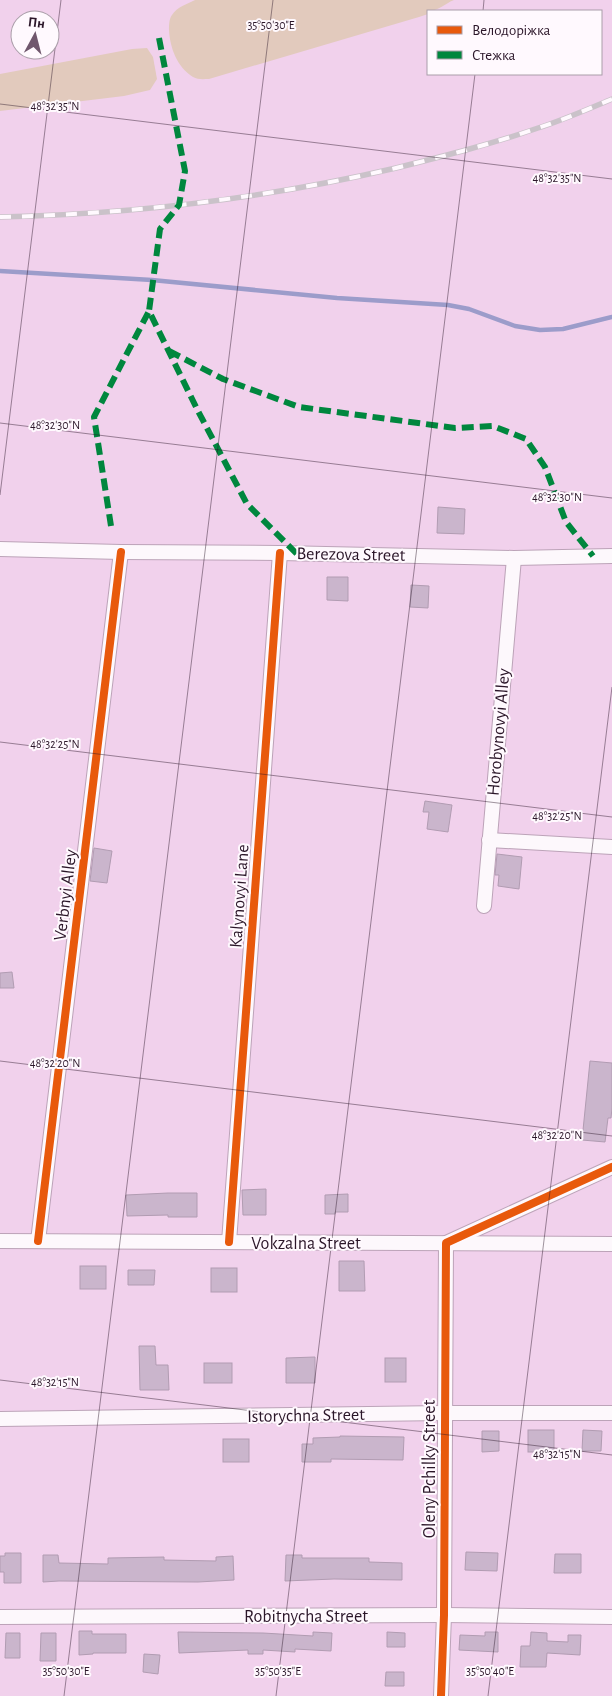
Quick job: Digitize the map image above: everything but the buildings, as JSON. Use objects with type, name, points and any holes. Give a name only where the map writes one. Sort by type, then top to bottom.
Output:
[{"type":"street","name":"Berezova Street","points":[[0,549],[514,558],[612,556]]},
{"type":"street","name":"Verbnyi Alley","points":[[38,1241],[121,552]]},
{"type":"street","name":"Kalynovyi Lane","points":[[229,1242],[280,553]]},
{"type":"street","name":"Horobynovyi Alley","points":[[484,906],[488,840],[514,558]]},
{"type":"street","points":[[488,840],[612,847]]},
{"type":"street","points":[[446,1243],[612,1167]]},
{"type":"street","name":"Vokzalna Street","points":[[0,1241],[612,1244]]},
{"type":"street","name":"Oleny Pchilky Street","points":[[441,1696],[444,1615],[446,1243]]},
{"type":"street","name":"Istorychna Street","points":[[0,1419],[445,1413],[612,1413]]},
{"type":"street","name":"Robitnycha Street","points":[[0,1617],[444,1615],[612,1617]]},
{"type":"shaded area","points":[[195,0],[454,0],[438,9],[427,10],[427,14],[419,17],[209,79],[197,79],[187,73],[175,56],[169,24],[170,18],[179,8]]},
{"type":"shaded area","points":[[147,48],[153,57],[157,79],[150,90],[124,96],[0,111],[0,74],[132,49]]},
{"type":"waterway","points":[[0,271],[152,280],[337,298],[448,305],[469,309],[515,326],[540,330],[563,329],[612,317]]},
{"type":"railway","points":[[0,217],[100,212],[200,203],[347,179],[468,150],[557,122],[612,99]]},
{"type":"marked path","points":[[159,38],[185,171],[179,205],[160,229],[149,311],[198,411],[247,504],[297,554]]},
{"type":"marked path","points":[[111,526],[94,417],[149,311]]},
{"type":"marked path","points":[[169,351],[223,379],[299,407],[455,428],[493,426],[526,439],[545,467],[566,522],[593,556]]},
{"type":"cycle path","points":[[38,1241],[121,552]]},
{"type":"cycle path","points":[[229,1242],[280,553]]},
{"type":"cycle path","points":[[441,1696],[444,1615],[446,1243],[612,1167]]}]
